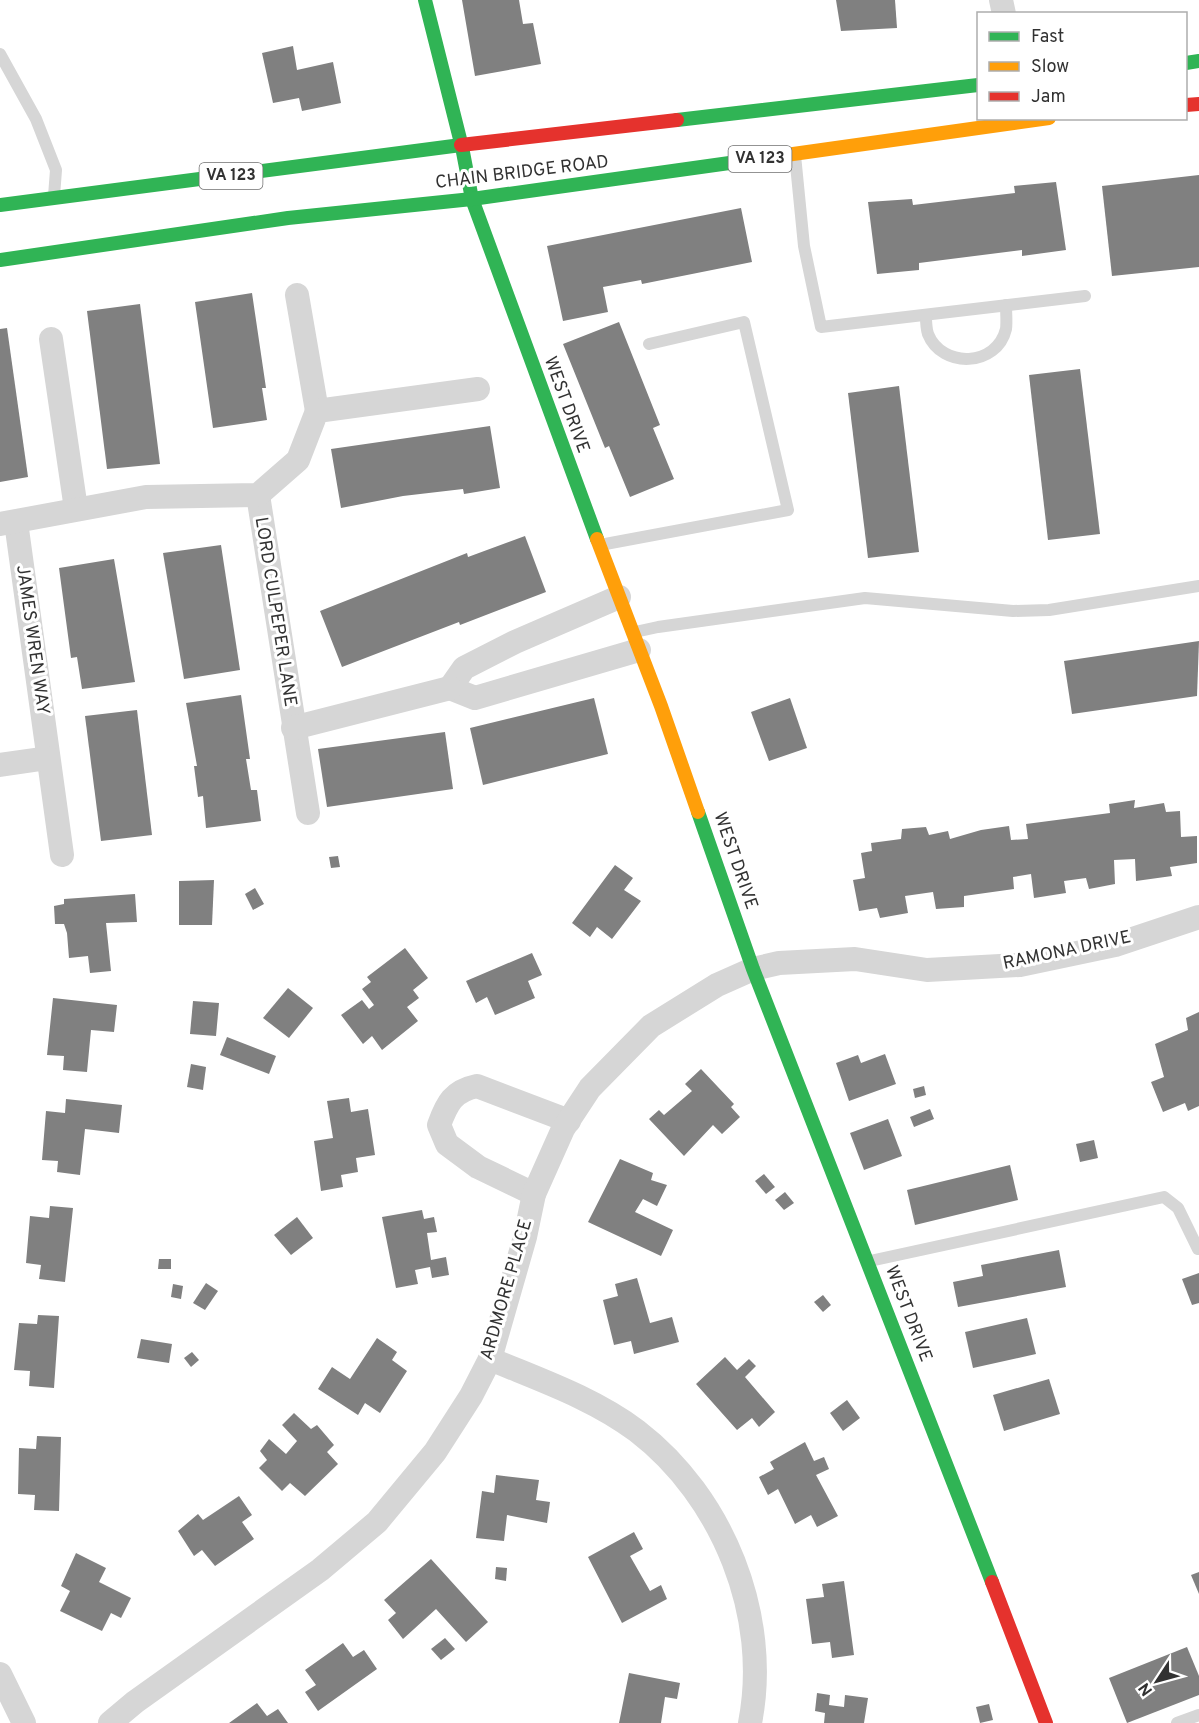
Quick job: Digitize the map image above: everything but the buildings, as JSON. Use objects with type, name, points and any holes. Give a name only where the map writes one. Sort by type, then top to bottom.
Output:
[{"type":"main road","name":"WEST DRIVE","points":[[424,0],[462,147],[472,199],[636,641],[753,969],[1046,1723]]},
{"type":"main road","name":"CHAIN BRIDGE ROAD","points":[[0,205],[462,147],[498,140],[977,85]]},
{"type":"main road","name":"CHAIN BRIDGE ROAD","points":[[0,260],[288,218],[472,199],[1035,120]]},
{"type":"street","points":[[8,523],[146,497],[258,495],[298,460],[317,411],[297,295]]},
{"type":"street","points":[[51,339],[76,509]]},
{"type":"street","points":[[317,411],[478,388]]},
{"type":"street","name":"LORD CULPEPER LANE","points":[[258,495],[308,813]]},
{"type":"street","name":"JAMES WREN WAY","points":[[8,523],[62,855]]},
{"type":"street","points":[[619,597],[515,642],[464,668],[450,688],[475,698],[636,641]]},
{"type":"street","name":"LORD CULPEPER LANE","points":[[293,728],[450,688]]},
{"type":"street","points":[[0,765],[48,758]]},
{"type":"street","name":"RAMONA DRIVE","points":[[753,969],[816,959],[855,958],[927,970],[1020,965],[1115,945],[1199,916]]},
{"type":"street","name":"ARDMORE PLACE","points":[[110,1723],[135,1702],[320,1570],[377,1522],[435,1452],[471,1396],[490,1359],[525,1237],[534,1194],[569,1120],[590,1088],[639,1036],[717,985],[753,969]]},
{"type":"street","points":[[534,1194],[478,1167],[447,1144],[439,1125],[448,1100],[463,1089],[477,1086],[569,1120]]},
{"type":"street","points":[[490,1359],[600,1407],[637,1432],[671,1463],[704,1503],[726,1544],[744,1592],[752,1638],[754,1668],[750,1723]]},
{"type":"street","points":[[0,1674],[24,1723]]},
{"type":"lane","points":[[0,54],[36,119],[56,170],[54,198]]},
{"type":"lane","points":[[795,154],[804,246],[821,327],[1085,296]]},
{"type":"lane","points":[[926,315],[928,333],[937,348],[952,358],[970,360],[986,355],[999,344],[1006,329],[1006,306]]},
{"type":"lane","points":[[599,546],[788,510],[744,322],[649,344]]},
{"type":"lane","points":[[636,641],[658,627],[865,598],[1013,612],[1049,610],[1199,586]]},
{"type":"lane","points":[[868,1261],[1164,1197],[1178,1208],[1198,1249]]},
{"type":"lane","points":[[1177,1723],[1199,1715]]},
{"type":"traffic: fast","points":[[425,0],[462,147],[472,199],[597,539]]},
{"type":"traffic: fast","points":[[1187,63],[1199,61]]},
{"type":"traffic: fast","points":[[677,120],[977,85]]},
{"type":"traffic: fast","points":[[0,205],[461,145]]},
{"type":"traffic: fast","points":[[0,260],[288,218],[472,199],[758,159]]},
{"type":"traffic: fast","points":[[698,812],[753,969],[992,1582]]},
{"type":"traffic: slow","points":[[758,159],[1035,120]]},
{"type":"traffic: slow","points":[[597,539],[661,706],[698,812]]},
{"type":"traffic: jam","points":[[1187,105],[1199,104]]},
{"type":"traffic: jam","points":[[461,145],[677,120]]},
{"type":"traffic: jam","points":[[992,1582],[1046,1723]]}]
